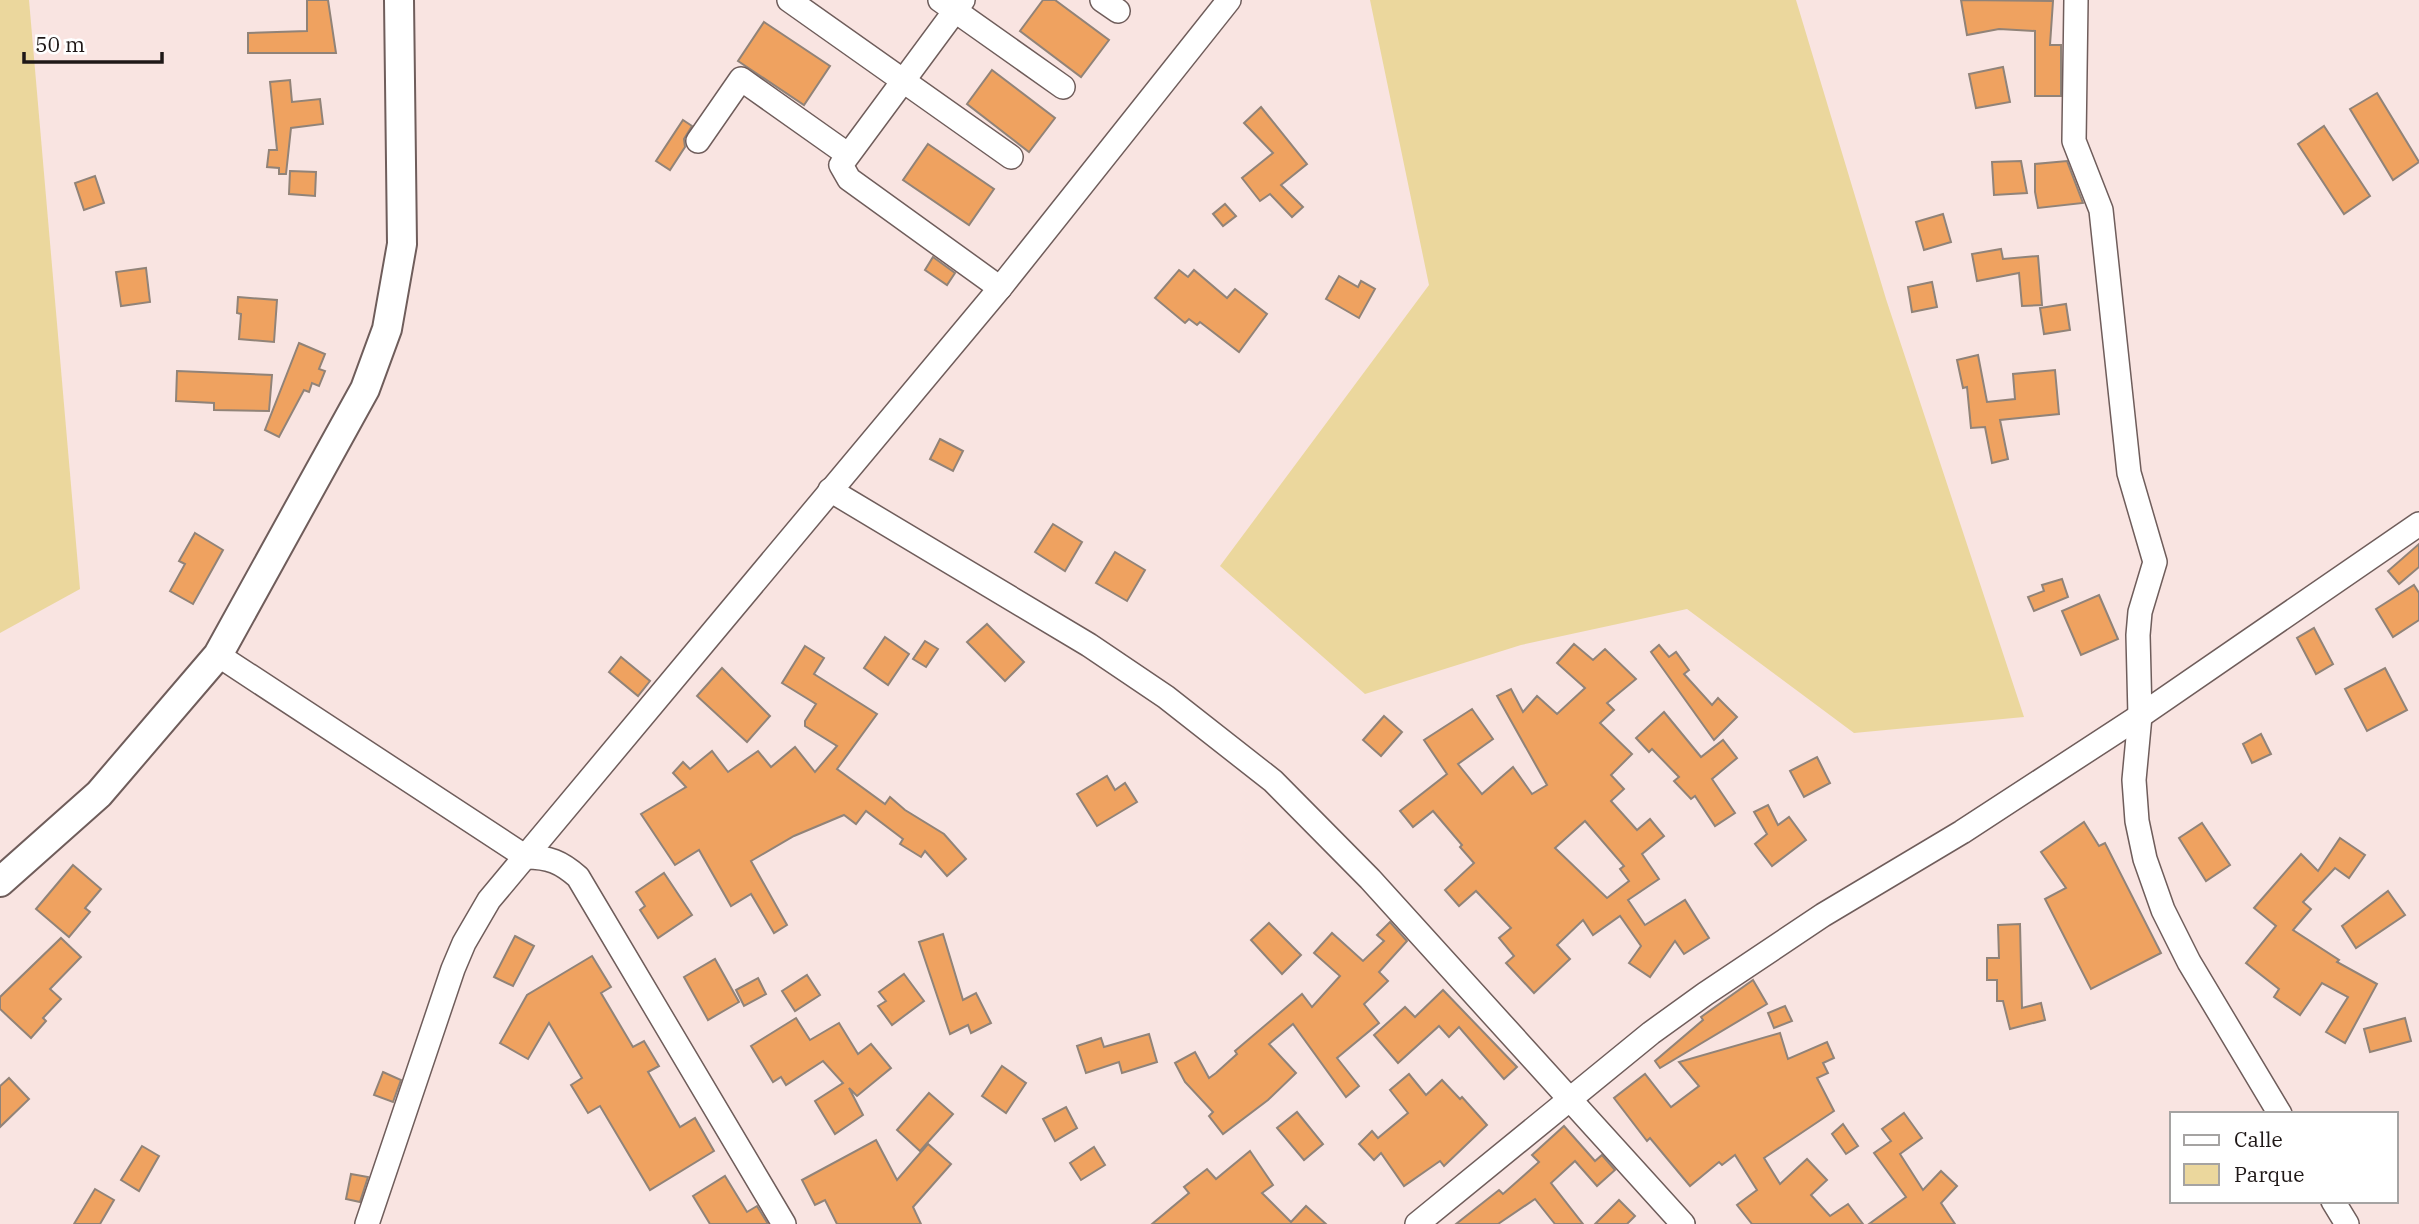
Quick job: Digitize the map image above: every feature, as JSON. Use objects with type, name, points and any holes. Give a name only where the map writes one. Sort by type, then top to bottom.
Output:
[{"type":"main road","points":[[0,881],[99,794],[218,656],[365,389],[387,329],[402,244],[399,0]]},
{"type":"street","points":[[789,0],[1011,157]]},
{"type":"street","points":[[367,1224],[464,943],[489,901],[1000,288],[1229,0]]},
{"type":"street","points":[[2076,0],[2074,141],[2101,210],[2129,473],[2155,562],[2140,612],[2137,635],[2140,716],[2134,780],[2137,821],[2149,872],[2163,909],[2189,962],[2279,1112]]},
{"type":"street","points":[[1000,288],[849,179],[841,165],[905,82],[953,4],[1062,87]]},
{"type":"street","points":[[698,141],[741,79],[847,154]]},
{"type":"street","points":[[830,490],[1089,645],[1235,750],[1273,781],[1370,879],[1683,1224]]},
{"type":"street","points":[[1417,1224],[1705,994],[1823,915],[1962,832],[2140,716],[2419,524]]},
{"type":"street","points":[[218,656],[526,857],[555,860],[578,877],[784,1224]]},
{"type":"street","points":[[2334,1203],[2347,1224]]},
{"type":"green space","points":[[0,0],[29,0],[80,589],[0,633]]},
{"type":"green space","points":[[1370,0],[1796,0],[1886,299],[2024,717],[1854,733],[1687,609],[1521,645],[1365,694],[1220,566],[1429,285]]},
{"type":"building","points":[[307,0],[328,0],[336,53],[248,53],[248,33],[307,31]]},
{"type":"building","points":[[1043,0],[1055,0],[1109,40],[1081,77],[1020,31]]},
{"type":"building","points":[[1961,0],[2053,1],[2050,45],[2061,45],[2061,96],[2035,96],[2035,31],[1999,29],[1967,35]]},
{"type":"building","points":[[764,22],[830,66],[804,105],[738,61]]},
{"type":"building","points":[[2003,67],[2010,102],[1976,108],[1969,74]]},
{"type":"building","points":[[992,70],[1055,118],[1029,152],[967,104]]},
{"type":"building","points":[[290,80],[292,102],[320,99],[323,124],[291,128],[286,174],[279,174],[279,168],[267,167],[269,150],[277,150],[270,82]]},
{"type":"building","points":[[2377,93],[2419,162],[2393,180],[2350,109]]},
{"type":"building","points":[[1261,107],[1307,164],[1281,185],[1303,207],[1292,217],[1270,194],[1260,201],[1242,178],[1273,153],[1244,123]]},
{"type":"building","points":[[683,120],[692,126],[684,139],[685,147],[670,170],[656,161]]},
{"type":"building","points":[[2324,126],[2370,196],[2344,214],[2298,144]]},
{"type":"building","points":[[928,144],[994,189],[969,225],[903,180]]},
{"type":"building","points":[[2021,161],[2027,193],[1994,195],[1992,162]]},
{"type":"building","points":[[2067,161],[2083,203],[2038,208],[2035,164]]},
{"type":"building","points":[[290,171],[316,172],[315,196],[289,194]]},
{"type":"building","points":[[95,176],[104,203],[84,210],[75,183]]},
{"type":"building","points":[[1225,204],[1236,216],[1223,226],[1213,214]]},
{"type":"building","points":[[1943,214],[1951,242],[1924,250],[1916,222]]},
{"type":"building","points":[[2001,249],[2003,259],[2038,256],[2042,305],[2022,306],[2019,273],[1977,281],[1972,254]]},
{"type":"building","points":[[933,257],[955,273],[947,285],[925,270]]},
{"type":"building","points":[[146,268],[150,302],[121,306],[116,272]]},
{"type":"building","points":[[1179,270],[1188,277],[1194,270],[1227,298],[1235,289],[1267,314],[1239,352],[1200,322],[1197,325],[1189,319],[1185,323],[1155,298]]},
{"type":"building","points":[[1339,276],[1358,287],[1361,281],[1375,289],[1359,318],[1326,299]]},
{"type":"building","points":[[1932,282],[1937,307],[1912,312],[1908,287]]},
{"type":"building","points":[[238,297],[277,300],[274,342],[239,339],[241,314],[237,313]]},
{"type":"building","points":[[2066,304],[2070,330],[2044,334],[2040,308]]},
{"type":"building","points":[[299,343],[325,354],[319,369],[325,371],[319,386],[312,383],[309,392],[304,390],[279,437],[265,430]]},
{"type":"building","points":[[1978,355],[1987,402],[2015,399],[2013,374],[2055,370],[2059,414],[2000,420],[2008,459],[1992,463],[1985,427],[1971,428],[1967,387],[1963,388],[1957,360]]},
{"type":"building","points":[[177,371],[272,375],[269,411],[214,410],[214,403],[176,401]]},
{"type":"building","points":[[940,439],[963,451],[953,471],[930,459]]},
{"type":"building","points":[[1053,524],[1082,542],[1065,571],[1035,552]]},
{"type":"building","points":[[195,533],[223,550],[193,604],[170,591],[185,564],[179,561]]},
{"type":"building","points":[[2419,544],[2419,567],[2399,584],[2388,571]]},
{"type":"building","points":[[1115,552],[1145,570],[1127,601],[1096,583]]},
{"type":"building","points":[[2062,579],[2068,597],[2034,611],[2028,597],[2044,591],[2042,585]]},
{"type":"building","points":[[2414,585],[2419,593],[2419,620],[2393,637],[2376,609]]},
{"type":"building","points":[[2099,595],[2118,639],[2081,655],[2062,611]]},
{"type":"building","points":[[987,624],[1024,662],[1005,681],[967,642]]},
{"type":"building","points":[[2314,628],[2333,664],[2316,674],[2297,638]]},
{"type":"building","points":[[885,637],[909,654],[888,685],[864,668]]},
{"type":"building","points":[[925,641],[938,649],[926,667],[913,659]]},
{"type":"building","points":[[1574,644],[1593,660],[1605,649],[1636,679],[1607,703],[1614,710],[1600,723],[1632,754],[1611,775],[1624,789],[1611,801],[1637,830],[1650,819],[1664,836],[1642,854],[1659,879],[1628,900],[1645,925],[1685,900],[1709,938],[1684,954],[1675,941],[1650,977],[1629,963],[1641,946],[1620,916],[1593,935],[1583,920],[1557,945],[1570,959],[1534,993],[1506,963],[1514,956],[1499,938],[1511,928],[1476,891],[1459,906],[1445,890],[1474,863],[1460,847],[1462,845],[1433,811],[1413,827],[1400,811],[1447,774],[1424,740],[1472,709],[1493,739],[1458,764],[1482,794],[1513,767],[1532,794],[1547,785],[1497,696],[1511,689],[1523,712],[1537,696],[1557,714],[1585,688],[1557,663]],"holes":[[[1585,821],[1624,866],[1620,869],[1629,881],[1607,898],[1555,848]]]},
{"type":"building","points":[[1659,645],[1669,657],[1676,652],[1689,670],[1684,674],[1712,705],[1718,698],[1737,717],[1714,740],[1651,652]]},
{"type":"building","points":[[805,646],[824,658],[814,674],[877,714],[837,769],[885,804],[890,797],[905,810],[944,834],[966,859],[947,876],[925,851],[921,857],[900,844],[903,839],[866,811],[856,824],[844,815],[794,836],[751,861],[787,925],[774,933],[751,894],[731,906],[699,850],[675,865],[641,814],[686,787],[673,773],[683,762],[690,769],[712,751],[728,772],[758,751],[771,767],[795,747],[815,772],[837,746],[805,726],[805,721],[816,704],[782,683]]},
{"type":"building","points":[[621,657],[650,681],[638,696],[609,672]]},
{"type":"building","points":[[722,668],[770,716],[747,742],[697,696]]},
{"type":"building","points":[[2385,668],[2407,710],[2367,731],[2345,689]]},
{"type":"building","points":[[1664,712],[1701,757],[1723,740],[1737,758],[1712,779],[1735,813],[1715,826],[1695,796],[1691,799],[1674,781],[1679,777],[1652,749],[1649,752],[1636,738]]},
{"type":"building","points":[[1384,716],[1402,732],[1381,756],[1363,740]]},
{"type":"building","points":[[2261,734],[2271,754],[2252,763],[2243,744]]},
{"type":"building","points":[[1817,757],[1830,783],[1804,797],[1790,771]]},
{"type":"building","points":[[1107,776],[1115,790],[1125,783],[1137,802],[1097,826],[1077,794]]},
{"type":"building","points":[[1768,805],[1778,825],[1789,817],[1806,840],[1772,866],[1755,844],[1767,834],[1754,812]]},
{"type":"building","points":[[2084,822],[2099,846],[2105,843],[2161,953],[2091,989],[2045,899],[2066,888],[2041,852]]},
{"type":"building","points":[[2202,823],[2230,865],[2206,881],[2179,838]]},
{"type":"building","points":[[2340,838],[2365,855],[2349,878],[2335,868],[2303,902],[2311,909],[2293,930],[2339,960],[2337,962],[2377,984],[2345,1043],[2326,1032],[2348,997],[2322,983],[2300,1015],[2274,997],[2279,989],[2246,963],[2276,926],[2254,908],[2301,854],[2318,871]]},
{"type":"building","points":[[73,865],[101,889],[85,908],[90,912],[69,937],[36,909]]},
{"type":"building","points":[[664,873],[692,915],[658,938],[640,910],[645,906],[636,892]]},
{"type":"building","points":[[2388,891],[2405,915],[2356,948],[2342,926]]},
{"type":"building","points":[[1390,922],[1407,941],[1379,972],[1388,981],[1364,1004],[1379,1023],[1337,1058],[1359,1086],[1346,1097],[1293,1024],[1269,1044],[1296,1073],[1268,1100],[1223,1134],[1209,1116],[1213,1112],[1185,1082],[1175,1063],[1195,1052],[1209,1078],[1237,1054],[1235,1051],[1302,994],[1312,1007],[1340,976],[1314,953],[1332,933],[1363,961],[1384,941],[1377,935]]},
{"type":"building","points":[[1269,923],[1301,955],[1282,974],[1251,940]]},
{"type":"building","points":[[2020,924],[2022,1008],[2041,1003],[2045,1020],[2010,1029],[2003,1001],[1997,1001],[1997,980],[1987,980],[1987,958],[1999,958],[1998,925]]},
{"type":"building","points":[[943,934],[963,1000],[976,993],[991,1023],[971,1033],[968,1025],[950,1034],[919,942]]},
{"type":"building","points":[[515,936],[534,946],[513,986],[494,977]]},
{"type":"building","points":[[61,938],[81,957],[50,989],[61,999],[43,1018],[46,1021],[31,1038],[0,1009],[0,997]]},
{"type":"building","points":[[592,956],[611,987],[601,993],[633,1047],[644,1041],[659,1066],[648,1072],[680,1127],[695,1118],[714,1151],[650,1190],[600,1106],[588,1113],[571,1085],[582,1078],[549,1023],[528,1059],[500,1043],[527,995]]},
{"type":"building","points":[[715,959],[739,1002],[708,1020],[684,977]]},
{"type":"building","points":[[904,974],[924,1001],[892,1025],[878,1006],[886,1001],[879,992]]},
{"type":"building","points":[[807,975],[820,995],[795,1011],[782,991]]},
{"type":"building","points":[[758,978],[766,994],[744,1006],[736,990]]},
{"type":"building","points":[[1753,980],[1767,1004],[1660,1068],[1655,1061],[1703,1020],[1701,1017]]},
{"type":"building","points":[[1443,990],[1517,1067],[1504,1079],[1459,1027],[1449,1037],[1439,1026],[1398,1063],[1374,1035],[1405,1007],[1415,1017]]},
{"type":"building","points":[[1785,1006],[1792,1021],[1774,1028],[1768,1013]]},
{"type":"building","points":[[796,1018],[810,1040],[839,1023],[858,1054],[871,1044],[891,1068],[857,1096],[849,1088],[863,1115],[835,1134],[815,1101],[843,1083],[823,1061],[786,1085],[781,1077],[773,1082],[751,1046]]},
{"type":"building","points":[[2405,1018],[2411,1041],[2370,1052],[2364,1029]]},
{"type":"building","points":[[1780,1033],[1788,1059],[1827,1042],[1834,1058],[1823,1063],[1828,1073],[1817,1078],[1834,1111],[1764,1158],[1780,1184],[1807,1159],[1827,1180],[1811,1195],[1830,1216],[1848,1204],[1863,1224],[1752,1224],[1737,1205],[1757,1190],[1735,1155],[1722,1165],[1719,1162],[1690,1186],[1650,1138],[1647,1141],[1614,1098],[1645,1074],[1671,1107],[1699,1086],[1679,1062]]},
{"type":"building","points":[[1149,1034],[1157,1062],[1122,1073],[1119,1062],[1086,1073],[1077,1046],[1101,1038],[1104,1047]]},
{"type":"building","points":[[1002,1066],[1026,1083],[1006,1113],[982,1096]]},
{"type":"building","points":[[383,1072],[401,1080],[393,1102],[374,1095]]},
{"type":"building","points":[[1409,1074],[1426,1095],[1442,1080],[1460,1099],[1462,1097],[1487,1125],[1444,1166],[1440,1161],[1404,1186],[1381,1153],[1374,1160],[1359,1144],[1372,1131],[1378,1138],[1408,1113],[1390,1090]]},
{"type":"building","points":[[9,1078],[29,1099],[0,1127],[0,1086]]},
{"type":"building","points":[[929,1093],[953,1114],[920,1151],[897,1130]]},
{"type":"building","points":[[1066,1107],[1077,1128],[1055,1141],[1043,1119]]},
{"type":"building","points":[[1297,1112],[1323,1144],[1304,1160],[1277,1128]]},
{"type":"building","points":[[1904,1113],[1922,1138],[1900,1154],[1923,1190],[1941,1171],[1957,1186],[1941,1203],[1955,1224],[1869,1224],[1906,1197],[1874,1153],[1891,1141],[1882,1129]]},
{"type":"building","points":[[1843,1124],[1858,1146],[1846,1154],[1832,1134]]},
{"type":"building","points":[[1564,1126],[1595,1161],[1602,1155],[1615,1170],[1597,1186],[1575,1161],[1551,1183],[1583,1224],[1555,1224],[1535,1199],[1498,1224],[1456,1224],[1499,1190],[1503,1194],[1539,1162],[1532,1155]]},
{"type":"building","points":[[876,1140],[897,1180],[928,1144],[951,1164],[913,1207],[921,1224],[837,1224],[825,1200],[815,1205],[802,1180]]},
{"type":"building","points":[[142,1146],[159,1156],[139,1191],[121,1180]]},
{"type":"building","points":[[1094,1147],[1105,1165],[1081,1180],[1070,1163]]},
{"type":"building","points":[[1250,1151],[1273,1185],[1262,1193],[1291,1222],[1306,1206],[1326,1224],[1152,1224],[1189,1193],[1184,1187],[1207,1169],[1216,1179]]},
{"type":"building","points":[[351,1174],[368,1177],[360,1202],[346,1199]]},
{"type":"building","points":[[725,1176],[747,1212],[757,1206],[768,1224],[710,1224],[693,1196]]},
{"type":"building","points":[[95,1189],[114,1200],[100,1224],[74,1224]]},
{"type":"building","points":[[1619,1200],[1635,1216],[1627,1224],[1595,1224]]}]
